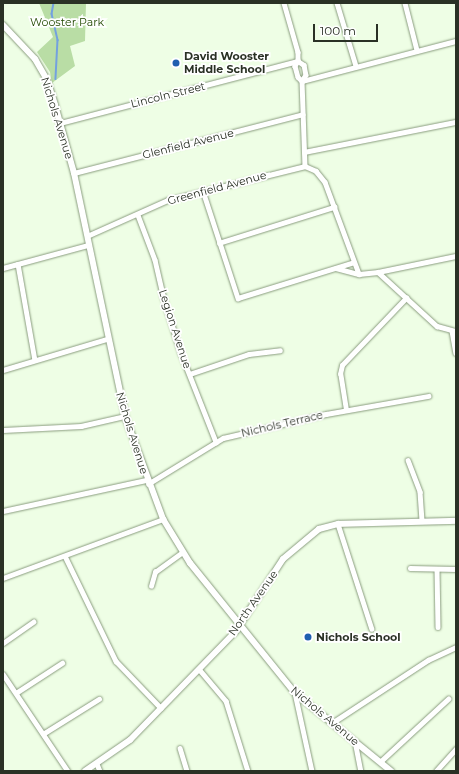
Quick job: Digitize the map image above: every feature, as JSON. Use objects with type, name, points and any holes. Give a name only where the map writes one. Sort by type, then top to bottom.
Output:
[{"type":"main road","name":"Nichols Avenue","points":[[3,25],[28,49],[40,67],[60,123],[74,173],[107,339],[125,416],[147,482],[163,519],[183,552],[239,626],[295,693],[391,771]]},
{"type":"main road","name":"North Avenue","points":[[85,771],[130,740],[199,669],[239,626],[284,560],[319,529],[338,524],[456,520]]},
{"type":"street","points":[[284,3],[298,61],[296,66],[298,77],[302,80]]},
{"type":"street","points":[[337,3],[356,66]]},
{"type":"street","points":[[405,3],[417,50]]},
{"type":"street","points":[[302,80],[456,41]]},
{"type":"street","points":[[298,61],[304,65],[306,75],[302,80],[305,166],[316,170],[322,177],[359,274]]},
{"type":"street","name":"Lincoln Street","points":[[60,123],[298,61]]},
{"type":"street","name":"Glenfield Avenue","points":[[74,173],[303,114]]},
{"type":"street","points":[[304,152],[456,122]]},
{"type":"street","name":"Greenfield Avenue","points":[[87,236],[138,215],[168,200],[305,166]]},
{"type":"street","points":[[203,191],[238,298],[354,262]]},
{"type":"street","points":[[219,243],[334,206]]},
{"type":"street","name":"Legion Avenue","points":[[138,215],[155,260],[163,296],[190,374],[216,442]]},
{"type":"street","points":[[3,268],[88,245]]},
{"type":"street","points":[[336,268],[359,274],[378,272],[456,256]]},
{"type":"street","points":[[18,264],[35,360]]},
{"type":"street","points":[[378,272],[437,326],[454,331],[456,353]]},
{"type":"street","points":[[346,410],[340,374],[342,365],[406,298]]},
{"type":"street","points":[[3,370],[107,339]]},
{"type":"street","points":[[190,374],[250,354],[280,350]]},
{"type":"street","name":"Nichols Terrace","points":[[3,512],[147,482],[228,436],[346,410],[428,396]]},
{"type":"street","points":[[3,430],[81,426],[125,416]]},
{"type":"street","points":[[408,460],[420,492],[422,521]]},
{"type":"street","points":[[3,578],[163,519]]},
{"type":"street","points":[[338,524],[372,629]]},
{"type":"street","points":[[151,586],[155,572],[183,552]]},
{"type":"street","points":[[65,556],[116,661],[161,708]]},
{"type":"street","points":[[410,568],[456,569]]},
{"type":"street","points":[[437,569],[438,627]]},
{"type":"street","points":[[3,643],[34,622]]},
{"type":"street","points":[[332,723],[428,660],[456,647]]},
{"type":"street","points":[[16,693],[62,663]]},
{"type":"street","points":[[199,669],[224,697],[248,771]]},
{"type":"street","points":[[3,674],[68,771]]},
{"type":"street","points":[[295,693],[312,771]]},
{"type":"street","points":[[43,734],[99,699]]},
{"type":"street","points":[[380,762],[448,699]]},
{"type":"street","points":[[355,741],[362,771]]},
{"type":"street","points":[[180,748],[186,771]]},
{"type":"street","points":[[436,771],[456,750]]},
{"type":"street","points":[[96,764],[100,771]]},
{"type":"green space","name":"Wooster Park","points":[[39,3],[86,3],[85,41],[70,46],[75,66],[52,83],[50,72],[37,52],[53,37]]},
{"type":"waterway","points":[[54,3],[52,14],[58,40],[56,79]]},
{"type":"place","name":"David Wooster Middle School","points":[[176,63]]},
{"type":"place","name":"Nichols School","points":[[308,637]]}]
